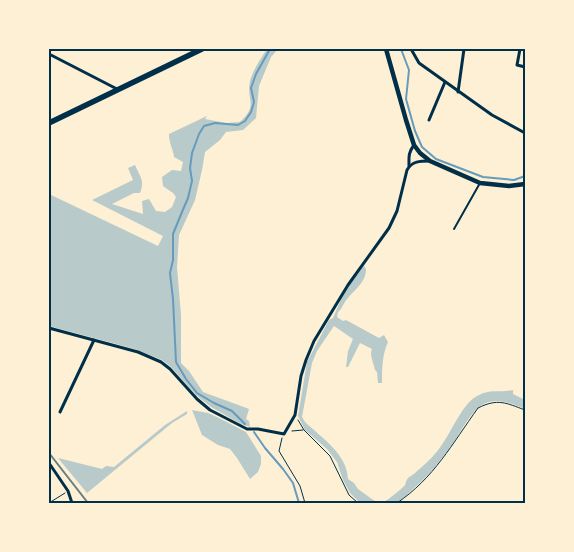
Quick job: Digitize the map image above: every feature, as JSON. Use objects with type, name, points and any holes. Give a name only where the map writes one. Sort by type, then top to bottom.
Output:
[{"type":"main road","points":[[49,123],[202,49]]},
{"type":"street","points":[[386,49],[414,145],[420,153],[430,161],[480,183],[509,186],[525,184]]},
{"type":"street","points":[[411,49],[419,63],[458,92],[492,115],[525,133]]},
{"type":"street","points":[[458,92],[464,49]]},
{"type":"street","points":[[520,49],[517,65],[525,67]]},
{"type":"street","points":[[49,54],[118,90]]},
{"type":"street","points":[[429,120],[445,82]]},
{"type":"street","points":[[49,328],[138,352],[161,362],[210,410],[246,429],[258,429],[284,434],[295,415],[301,376],[314,341],[348,285],[389,228],[397,211],[409,166],[410,150],[414,145]]},
{"type":"street","points":[[409,166],[420,161],[430,161]]},
{"type":"street","points":[[60,412],[94,340]]},
{"type":"street","points":[[49,463],[68,491],[72,503]]},
{"type":"lane","points":[[454,229],[480,183]]},
{"type":"path","points":[[397,503],[410,495],[429,477],[478,408],[494,402],[506,403],[525,410]]},
{"type":"path","points":[[295,415],[304,430],[330,456],[349,495],[358,503]]},
{"type":"path","points":[[304,430],[291,431],[284,434],[280,441],[279,451],[300,486],[305,503]]},
{"type":"path","points":[[49,502],[68,491]]},
{"type":"shaded area","points":[[267,49],[278,49],[271,57],[259,86],[256,118],[243,130],[226,132],[220,140],[205,152],[195,200],[179,235],[177,267],[181,315],[181,363],[189,371],[203,392],[249,409],[246,419],[249,421],[250,427],[211,407],[196,395],[171,367],[162,360],[135,349],[49,326],[49,194],[158,246],[163,236],[92,200],[133,180],[128,168],[135,165],[142,182],[140,193],[134,193],[112,204],[143,214],[142,201],[149,199],[156,211],[165,212],[172,207],[176,197],[163,186],[162,177],[172,170],[181,171],[183,162],[174,157],[169,134],[207,116],[205,119],[226,123],[240,122],[249,111],[251,103],[249,88],[251,77]]},
{"type":"shaded area","points":[[364,266],[366,269],[364,279],[345,302],[337,317],[379,338],[384,335],[388,342],[383,357],[382,383],[378,383],[377,372],[371,357],[372,349],[360,343],[348,367],[346,367],[348,351],[353,339],[334,326],[317,351],[312,363],[302,417],[338,454],[347,470],[348,479],[358,489],[376,502],[385,501],[393,495],[405,485],[408,478],[434,455],[473,398],[487,392],[513,390],[513,394],[525,400],[525,409],[500,401],[489,402],[479,407],[429,474],[402,499],[392,504],[360,503],[350,493],[337,462],[327,449],[305,430],[298,416],[307,362],[329,320],[333,318],[342,297]]},
{"type":"shaded area","points":[[192,410],[208,413],[246,432],[261,456],[258,472],[250,479],[230,449],[218,445],[202,435]]},
{"type":"shaded area","points":[[187,411],[187,414],[172,423],[87,493],[58,458],[102,469],[106,466],[114,467],[165,425]]},
{"type":"waterway","points":[[245,424],[232,411],[197,393],[176,362],[170,273],[173,260],[173,234],[188,198],[192,181],[190,168],[192,153],[199,134],[204,126],[215,123],[238,125],[245,121],[251,112],[254,102],[251,88],[256,74],[270,49]]},
{"type":"waterway","points":[[401,49],[409,70],[406,99],[415,131],[422,147],[436,159],[483,177],[514,180],[525,176]]},
{"type":"waterway","points":[[254,432],[293,483],[299,503]]},
{"type":"railway","points":[[49,453],[88,503]]}]
